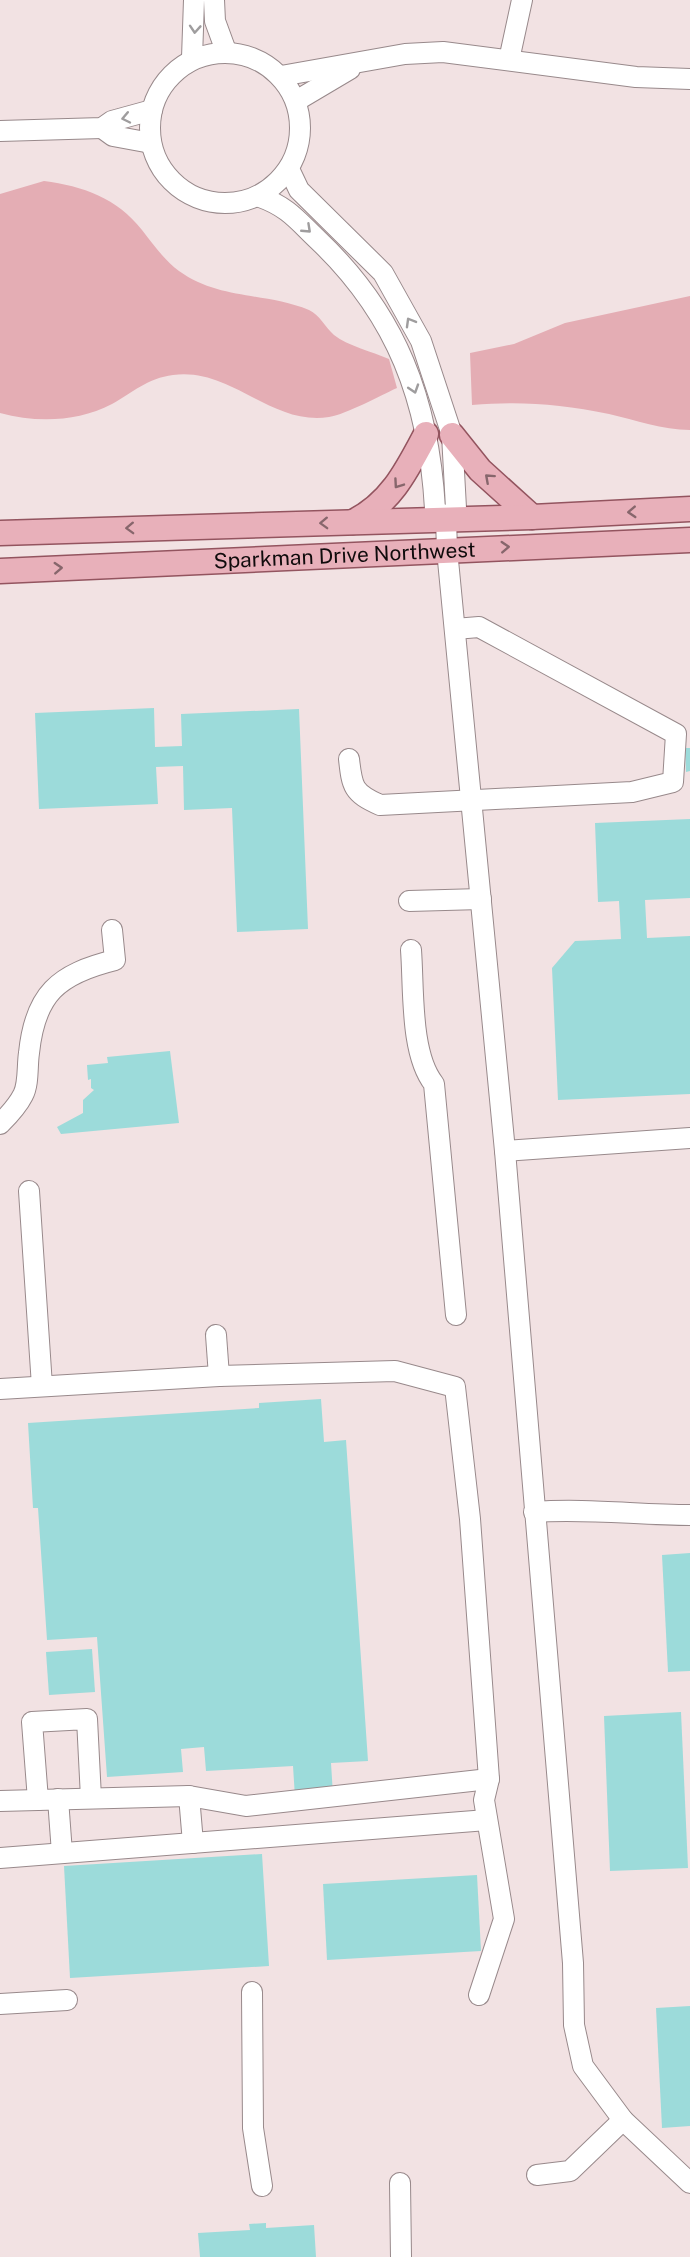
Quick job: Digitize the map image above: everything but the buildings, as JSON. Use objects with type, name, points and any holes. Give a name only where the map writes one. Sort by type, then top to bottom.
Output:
[{"type":"main road","points":[[353,522],[369,514],[396,489],[426,434]]},
{"type":"main road","points":[[452,435],[480,470],[532,517]]},
{"type":"main road","name":"Sparkman Drive Northwest","points":[[0,533],[532,517],[690,509]]},
{"type":"main road","name":"Sparkman Drive Northwest","points":[[0,571],[690,540]]},
{"type":"street","points":[[192,58],[194,0]]},
{"type":"street","points":[[214,0],[215,21],[226,51]]},
{"type":"street","points":[[509,60],[522,0]]},
{"type":"street","points":[[260,197],[289,169],[300,138],[296,101],[281,76],[249,56],[226,51],[192,58],[172,75],[156,98],[152,110],[151,143],[166,174],[185,191],[208,201],[234,202],[260,197],[282,205],[358,282],[395,337],[414,390],[426,434],[433,469],[435,509],[446,519]]},
{"type":"street","points":[[281,76],[405,54],[443,52],[636,77],[690,78]]},
{"type":"street","points":[[296,101],[365,61]]},
{"type":"street","points":[[0,131],[102,128],[112,121],[152,110]]},
{"type":"street","points":[[102,128],[113,136],[151,143]]},
{"type":"street","points":[[289,169],[299,190],[383,273],[421,341],[452,435],[456,508],[446,519],[447,550],[505,1150],[573,1963],[574,2025],[583,2066],[623,2120],[690,2183]]},
{"type":"street","points":[[349,759],[352,784],[362,797],[380,805],[471,798],[632,792],[673,782],[676,734],[479,627],[454,629]]},
{"type":"street","points":[[409,901],[481,899]]},
{"type":"street","points":[[0,1124],[24,1094],[31,1037],[39,1006],[58,984],[92,966],[115,960],[112,930]]},
{"type":"street","points":[[411,950],[418,1042],[424,1071],[434,1084],[456,1316]]},
{"type":"street","points":[[505,1150],[690,1138]]},
{"type":"street","points":[[29,1191],[42,1386]]},
{"type":"street","points":[[216,1335],[219,1376]]},
{"type":"street","points":[[0,1389],[219,1376],[395,1371],[455,1388],[470,1519],[489,1779],[484,1800],[504,1919],[479,1995]]},
{"type":"street","points":[[534,1512],[577,1509],[639,1515],[690,1515]]},
{"type":"street","points":[[38,1800],[32,1722],[87,1719],[91,1798]]},
{"type":"street","points":[[0,1802],[189,1796],[246,1806],[489,1779]]},
{"type":"street","points":[[189,1796],[194,1843]]},
{"type":"street","points":[[58,1799],[62,1853]]},
{"type":"street","points":[[0,1858],[487,1820]]},
{"type":"street","points":[[252,1992],[253,2128],[262,2186]]},
{"type":"street","points":[[0,2004],[67,2000]]},
{"type":"street","points":[[537,2175],[570,2171],[623,2120]]},
{"type":"street","points":[[400,2183],[401,2257]]},
{"type":"shaded area","points":[[44,181],[86,190],[110,202],[132,219],[168,262],[194,280],[210,287],[276,300],[313,312],[340,339],[389,359],[397,388],[336,415],[308,417],[269,406],[214,379],[194,375],[173,375],[148,383],[112,404],[85,414],[42,419],[0,413],[0,194]]},
{"type":"shaded area","points":[[690,296],[690,430],[659,427],[609,414],[557,406],[524,403],[472,405],[470,353],[514,344],[565,323]]}]
